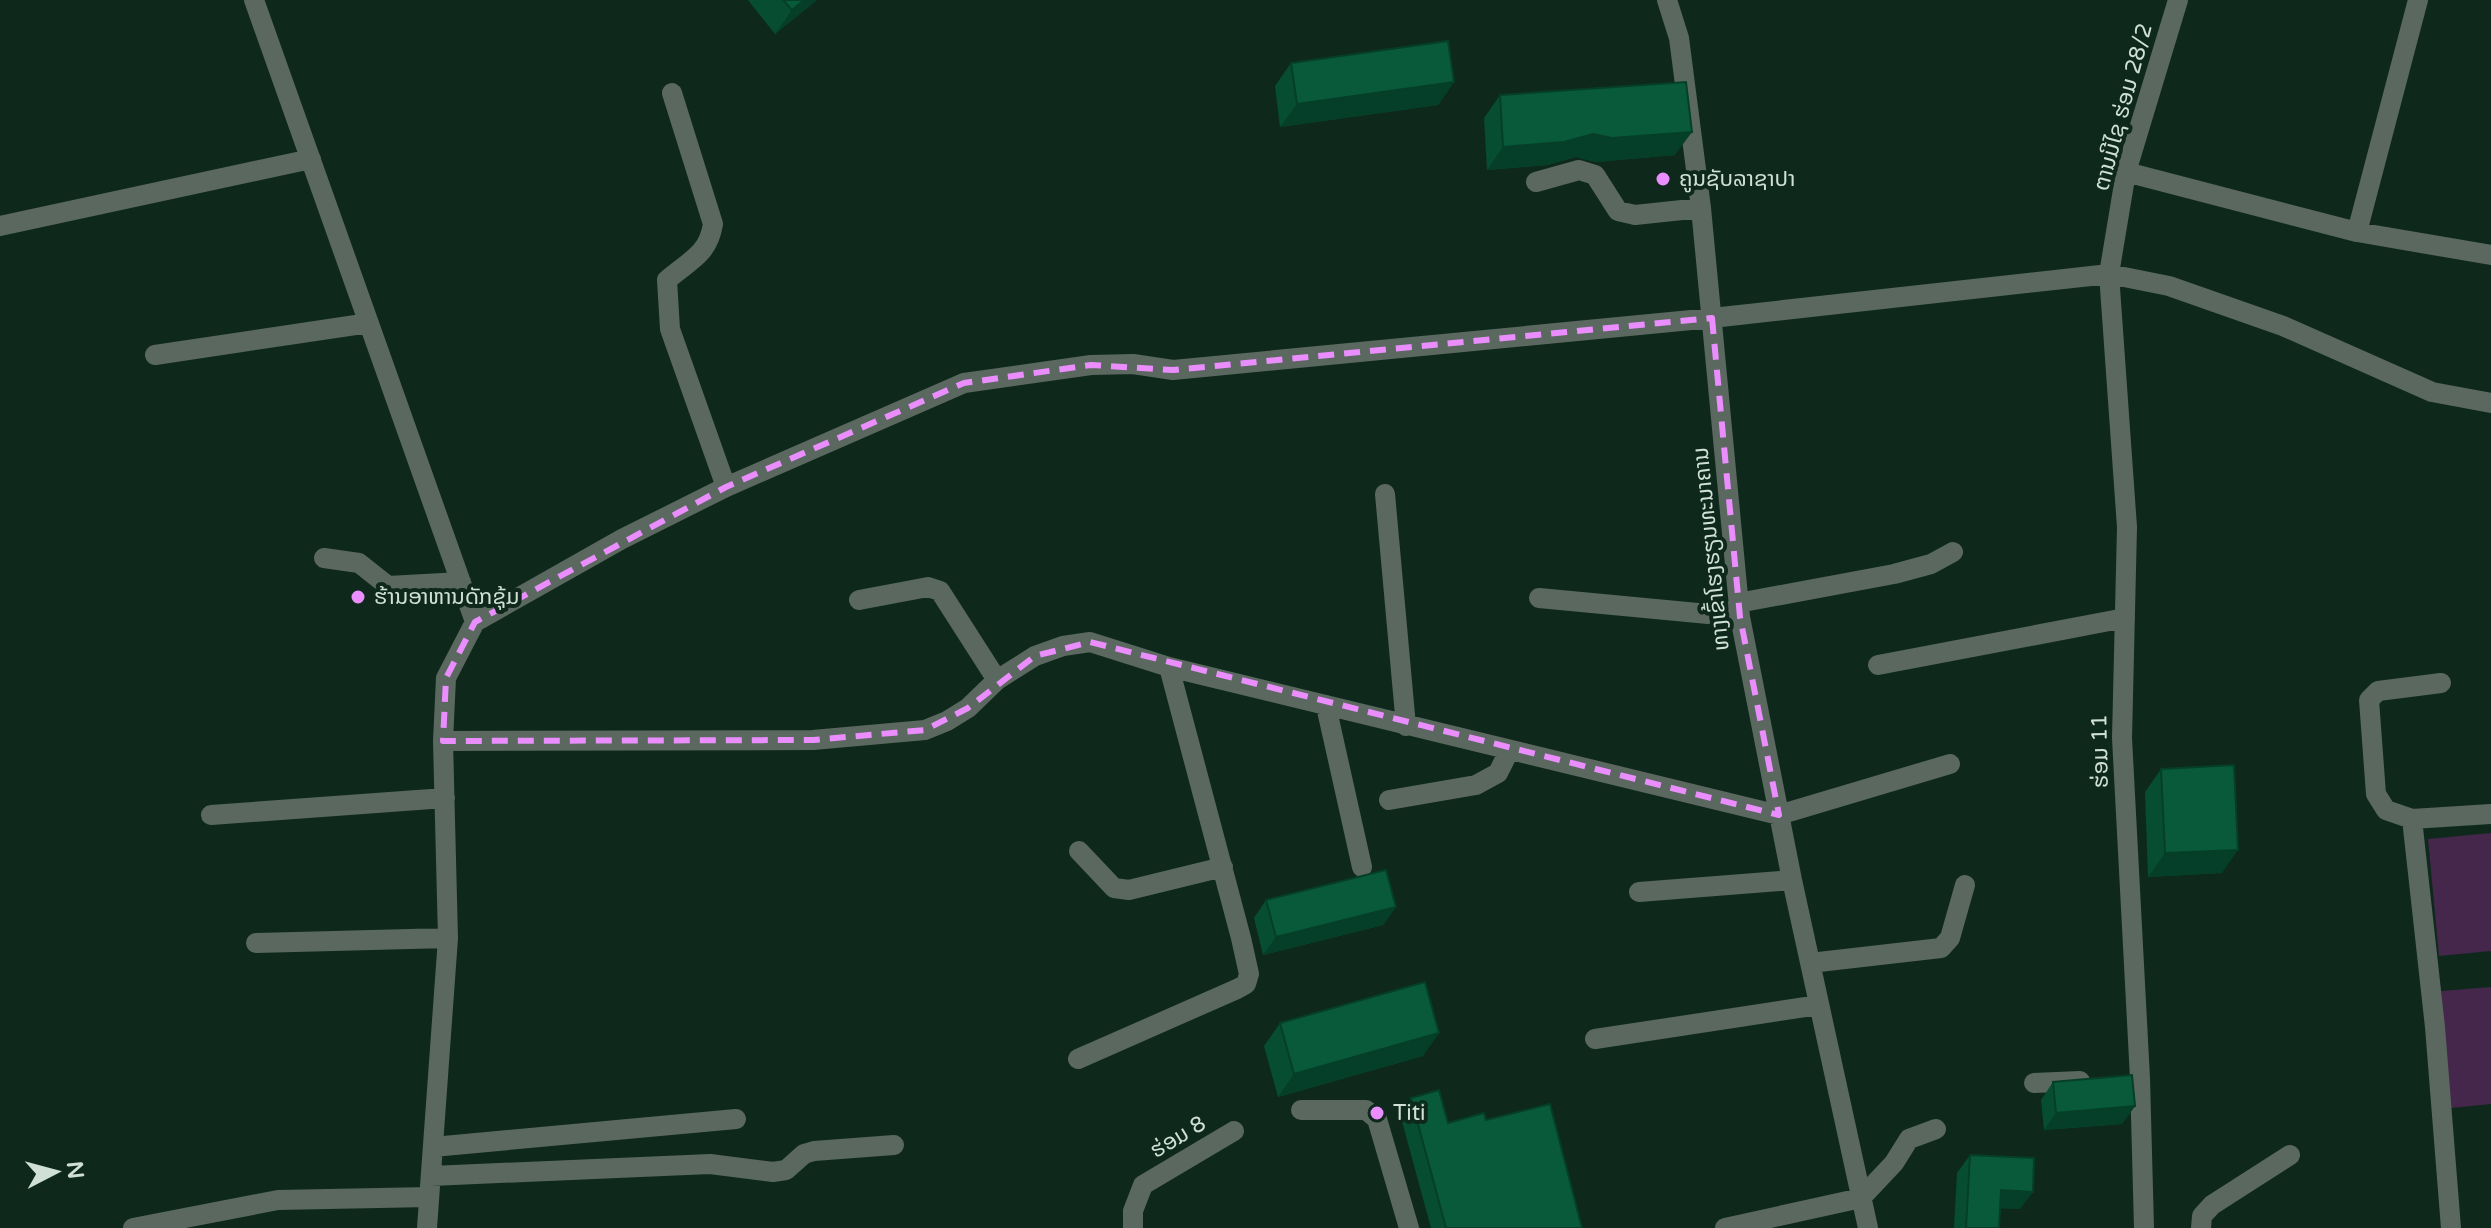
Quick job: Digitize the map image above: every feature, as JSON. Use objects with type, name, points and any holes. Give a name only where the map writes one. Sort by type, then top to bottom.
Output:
[{"type":"street","points":[[254,0],[475,622]]},
{"type":"street","name":"ທາງເຂົ້າໂຮງຮຽນທະນາຄານ","points":[[1667,0],[1679,38],[1701,208],[1739,610],[1792,880],[1868,1228]]},
{"type":"street","name":"ຕານມີໄຊ ຮ່ອມ 28/2","points":[[2109,274],[2126,172],[2178,0]]},
{"type":"street","points":[[2357,232],[2418,0]]},
{"type":"street","points":[[672,93],[713,224],[711,242],[667,280],[670,329],[726,487]]},
{"type":"street","points":[[0,226],[311,159]]},
{"type":"street","points":[[1536,182],[1579,170],[1595,175],[1618,211],[1635,215],[1701,208]]},
{"type":"street","points":[[2126,172],[2357,232],[2491,255]]},
{"type":"street","points":[[427,1228],[448,938],[443,741],[446,678],[475,622],[622,539],[726,487],[964,383],[1091,365],[1133,364],[1173,370],[1712,318],[2109,274],[2169,286],[2283,326],[2432,392],[2491,403]]},
{"type":"street","name":"ຮ່ອມ 11","points":[[2109,274],[2127,527],[2122,738],[2133,1078],[2144,1228]]},
{"type":"street","points":[[155,355],[369,323]]},
{"type":"street","points":[[1385,494],[1406,726]]},
{"type":"street","points":[[1539,598],[1739,610],[1931,564],[1953,552]]},
{"type":"street","points":[[324,558],[359,563],[388,586],[461,582]]},
{"type":"street","points":[[859,600],[928,587],[940,591],[997,680]]},
{"type":"street","points":[[1878,665],[2125,618]]},
{"type":"street","points":[[443,741],[813,740],[925,730],[968,708],[997,680],[1035,656],[1063,646],[1090,642],[1169,667],[1779,815],[1950,764]]},
{"type":"street","points":[[1078,1059],[1246,984],[1249,974],[1169,667]]},
{"type":"street","points":[[2441,683],[2378,691],[2369,700],[2376,794],[2386,810],[2412,819],[2491,814]]},
{"type":"street","points":[[1326,706],[1362,867]]},
{"type":"street","points":[[1389,800],[1476,785],[1498,773],[1509,751]]},
{"type":"street","points":[[211,815],[445,798]]},
{"type":"street","points":[[2412,819],[2435,1027],[2451,1228]]},
{"type":"street","points":[[1079,851],[1114,888],[1129,890],[1223,867]]},
{"type":"street","points":[[1639,892],[1792,880]]},
{"type":"street","points":[[1810,963],[1941,948],[1950,938],[1965,885]]},
{"type":"street","points":[[256,943],[448,938]]},
{"type":"street","points":[[1595,1039],[1819,1005]]},
{"type":"street","points":[[2034,1083],[2095,1080]]},
{"type":"street","points":[[1301,1110],[1366,1110],[1377,1119],[1409,1228]]},
{"type":"street","points":[[433,1147],[736,1119]]},
{"type":"street","points":[[1725,1228],[1861,1198],[1894,1163],[1909,1139],[1936,1129]]},
{"type":"street","name":"ຮ່ອມ 8","points":[[1133,1228],[1133,1211],[1143,1185],[1234,1131]]},
{"type":"street","points":[[431,1176],[710,1164],[773,1172],[786,1170],[804,1154],[814,1151],[894,1145]]},
{"type":"street","points":[[2201,1228],[2202,1216],[2212,1205],[2290,1155]]},
{"type":"street","points":[[133,1228],[278,1200],[429,1197]]},
{"type":"highlighted area","points":[[1712,318],[1740,617],[1779,815],[1090,642],[1035,656],[968,708],[925,730],[813,740],[443,741],[446,678],[475,622],[726,487],[964,383],[1091,365],[1173,370]]},
{"type":"shaded area","points":[[2491,833],[2491,951],[2439,956],[2428,839]]},
{"type":"shaded area","points":[[2491,987],[2491,1104],[2451,1108],[2441,991]]},
{"type":"building","points":[[783,0],[804,0],[792,10]]},
{"type":"building","points":[[1448,41],[1454,82],[1297,104],[1291,63]]},
{"type":"building","points":[[1686,82],[1692,132],[1612,138],[1593,134],[1564,142],[1503,147],[1500,95]]},
{"type":"building","points":[[2234,765],[2238,850],[2165,853],[2161,769]]},
{"type":"building","points":[[1386,870],[1396,907],[1276,937],[1266,900]]},
{"type":"building","points":[[1425,982],[1439,1033],[1294,1074],[1280,1023]]},
{"type":"building","points":[[2132,1075],[2135,1106],[2056,1113],[2053,1082]]},
{"type":"building","points":[[1439,1090],[1448,1123],[1484,1113],[1486,1120],[1550,1104],[1582,1228],[1446,1228],[1411,1098]]},
{"type":"building","points":[[1970,1155],[2034,1158],[2033,1192],[2001,1190],[1999,1228],[1966,1228]]},
{"type":"place","name":"ຄູນຊັບລາຊາປາ","points":[[1663,179]]},
{"type":"place","name":"ຮ້ານອາຫານດັກຊຸ້ມ","points":[[358,597]]},
{"type":"place","name":"Titi","points":[[1377,1113]]}]
